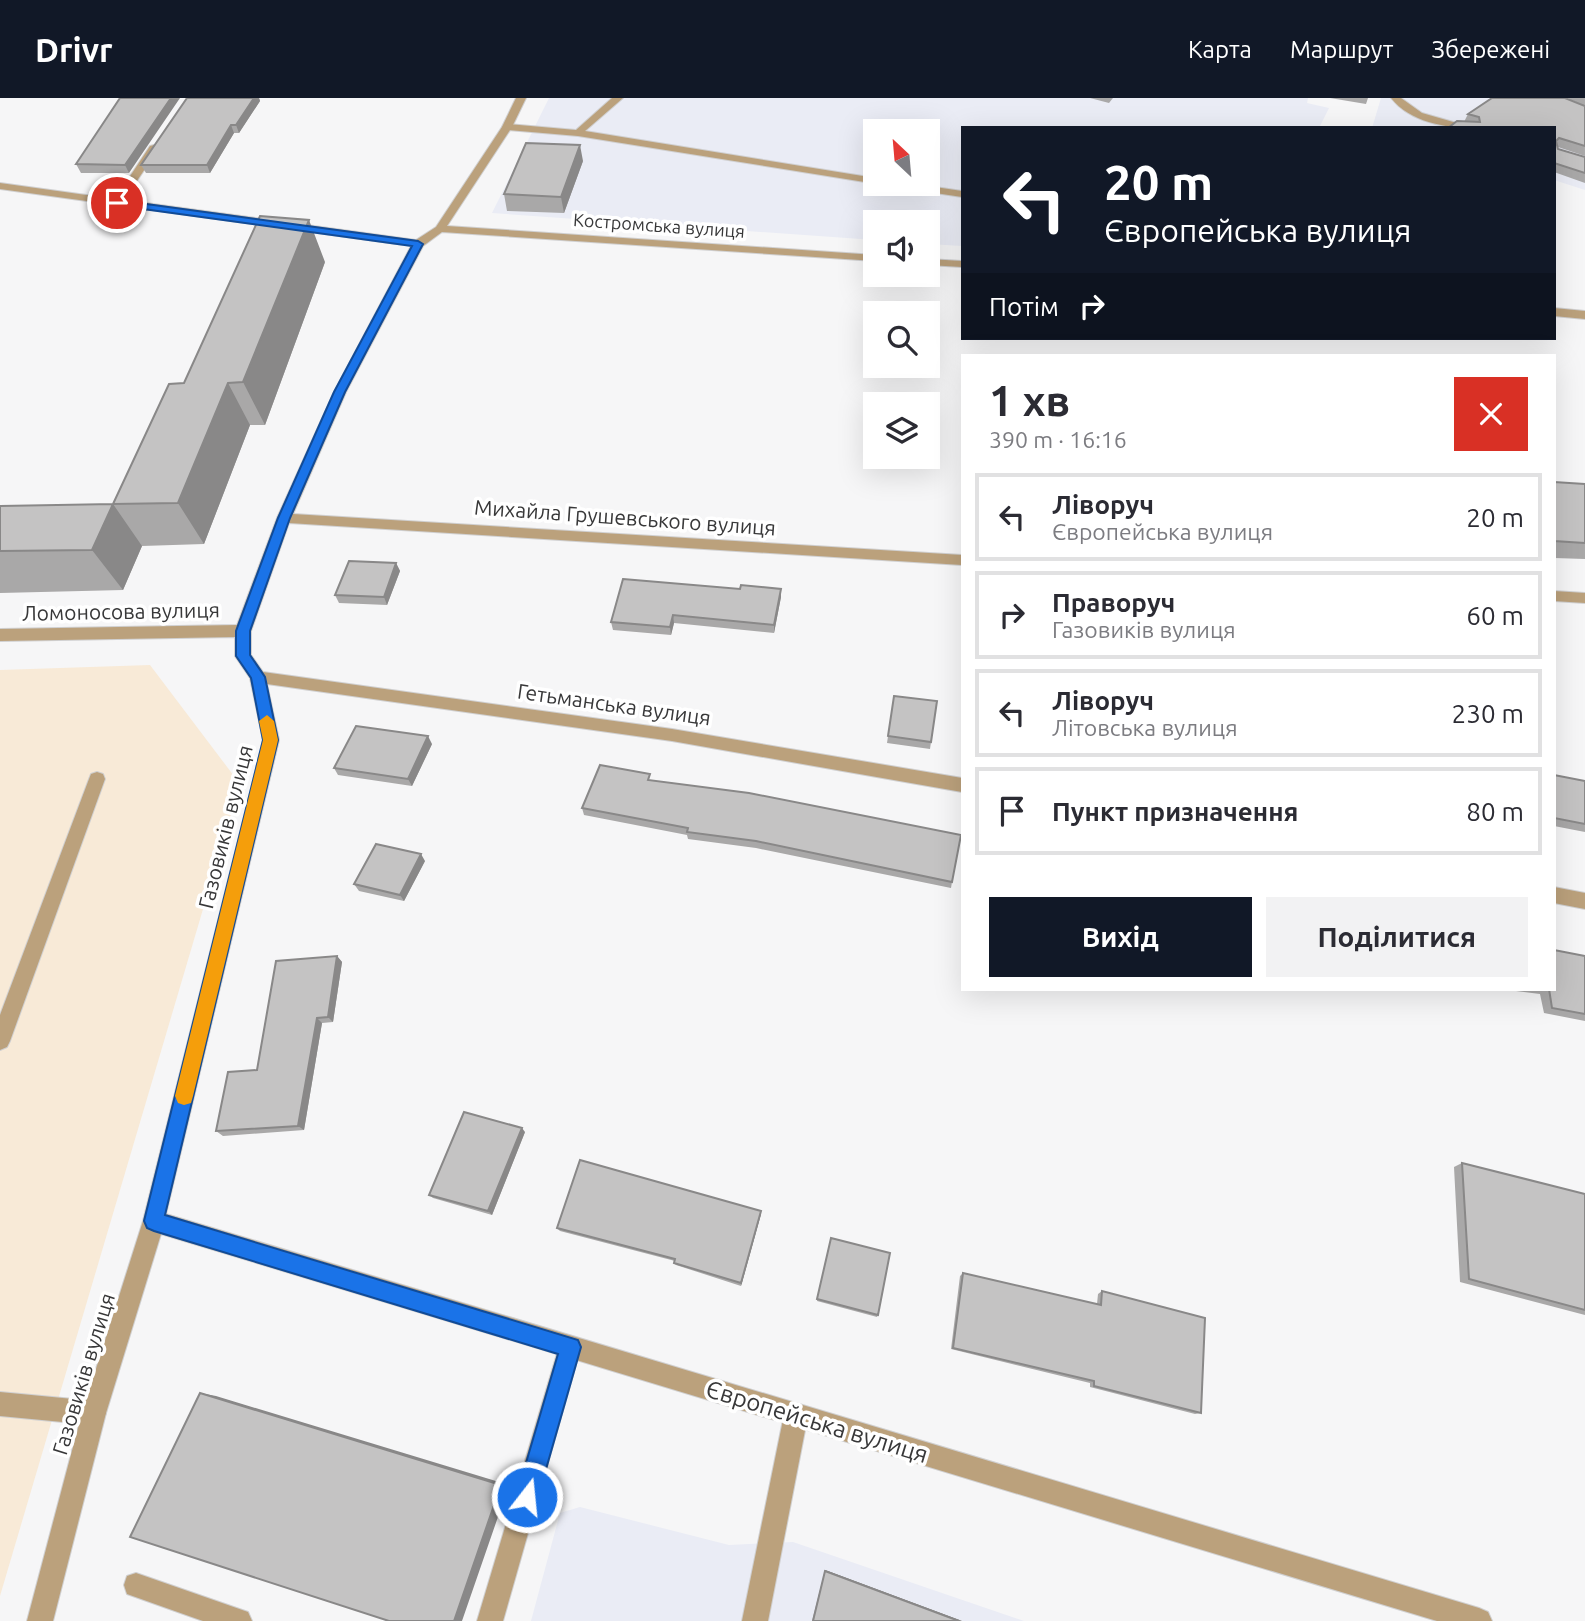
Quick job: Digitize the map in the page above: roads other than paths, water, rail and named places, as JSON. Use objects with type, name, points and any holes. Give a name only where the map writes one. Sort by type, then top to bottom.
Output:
[{"type":"street","name":"Газовиків вулиця","points":[[40,1621],[94,1413],[154,1221],[271,740],[258,677],[243,656],[243,631],[284,518],[340,392],[418,244],[440,229],[507,127],[521,98]]},
{"type":"street","points":[[578,133],[618,98]]},
{"type":"street","points":[[1396,98],[1400,104],[1424,116],[1462,126]]},
{"type":"street","points":[[507,127],[578,133],[863,178]]},
{"type":"street","points":[[117,203],[160,140]]},
{"type":"street","points":[[0,186],[418,244]]},
{"type":"street","points":[[940,191],[961,194]]},
{"type":"street","name":"Костромська вулиця","points":[[440,229],[863,257]]},
{"type":"street","points":[[940,263],[961,264]]},
{"type":"street","points":[[1556,312],[1585,315]]},
{"type":"street","name":"Михайла Грушевського вулиця","points":[[284,518],[961,559]]},
{"type":"street","points":[[1556,596],[1585,598]]},
{"type":"street","name":"Ломоносова вулиця","points":[[0,635],[243,631]]},
{"type":"street","name":"Гетьманська вулиця","points":[[258,677],[672,735],[961,785]]},
{"type":"street","points":[[0,1041],[97,779]]},
{"type":"street","points":[[1556,895],[1585,901]]},
{"type":"street","name":"Європейська вулиця","points":[[154,1221],[1479,1621]]},
{"type":"street","points":[[490,1621],[570,1347]]},
{"type":"street","points":[[0,1404],[94,1413]]},
{"type":"street","points":[[755,1621],[796,1415]]},
{"type":"street","points":[[136,1585],[239,1621]]}]
